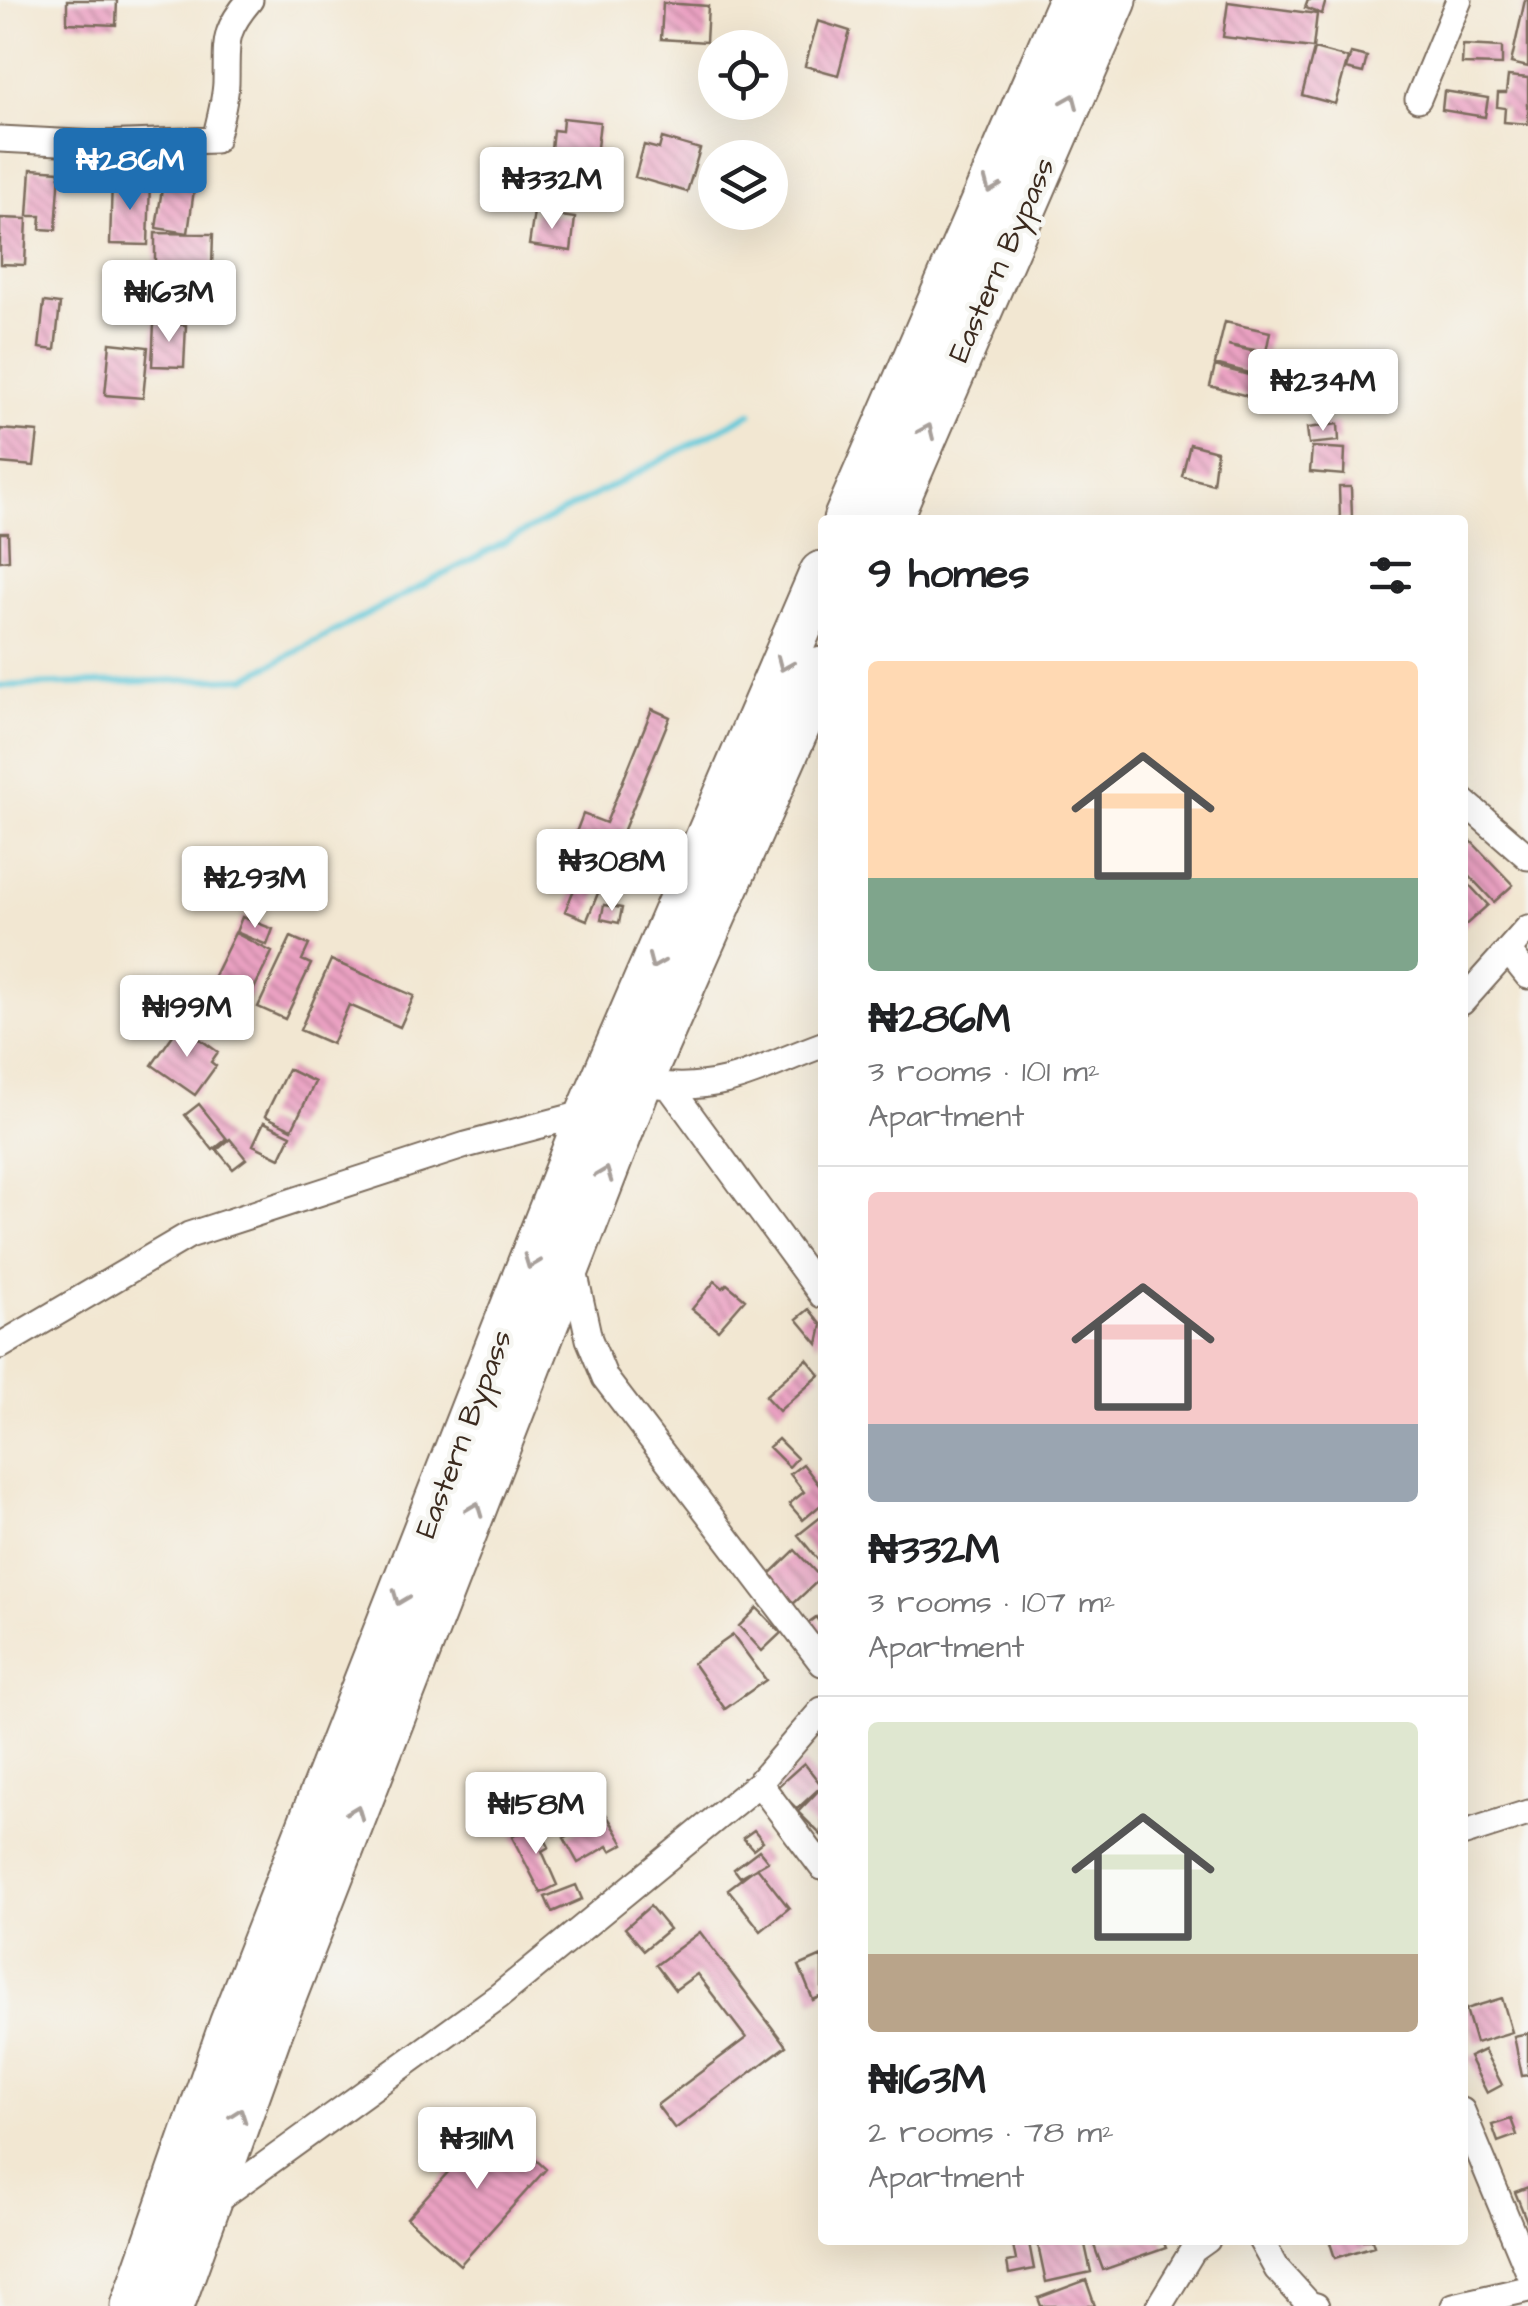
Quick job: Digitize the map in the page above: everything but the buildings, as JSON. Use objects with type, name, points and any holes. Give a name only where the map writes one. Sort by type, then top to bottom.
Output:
[{"type":"highway","name":"Eastern Bypass","points":[[848,515],[1071,0]]},
{"type":"highway","name":"Eastern Bypass","points":[[890,515],[1114,0]]},
{"type":"highway","name":"Eastern Bypass","points":[[134,2306],[232,2025],[590,1112],[818,583]]},
{"type":"highway","name":"Eastern Bypass","points":[[171,2306],[276,2015],[572,1261],[654,1085],[818,680]]},
{"type":"street","points":[[0,139],[98,144],[215,140],[226,87],[224,43],[231,22],[250,0]]},
{"type":"street","points":[[1418,99],[1459,0]]},
{"type":"street","points":[[1468,805],[1528,858]]},
{"type":"street","points":[[1468,995],[1528,928]]},
{"type":"street","points":[[1508,951],[1528,976]]},
{"type":"street","points":[[654,1085],[697,1089],[730,1082],[818,1047]]},
{"type":"street","points":[[654,1085],[818,1289]]},
{"type":"street","points":[[0,1346],[189,1235],[466,1145],[590,1112]]},
{"type":"street","points":[[572,1261],[589,1339],[606,1378],[818,1658]]},
{"type":"street","points":[[204,2209],[499,1996],[759,1783],[818,1715]]},
{"type":"street","points":[[759,1783],[818,1862]]},
{"type":"street","points":[[1468,1832],[1528,1813]]},
{"type":"street","points":[[1468,2125],[1528,2270]]},
{"type":"street","points":[[1160,2306],[1200,2245]]},
{"type":"street","points":[[1264,2245],[1276,2268],[1309,2304],[1316,2306]]},
{"type":"street","points":[[1454,2306],[1528,2289]]},
{"type":"waterway","points":[[0,686],[246,678],[751,413]]}]
